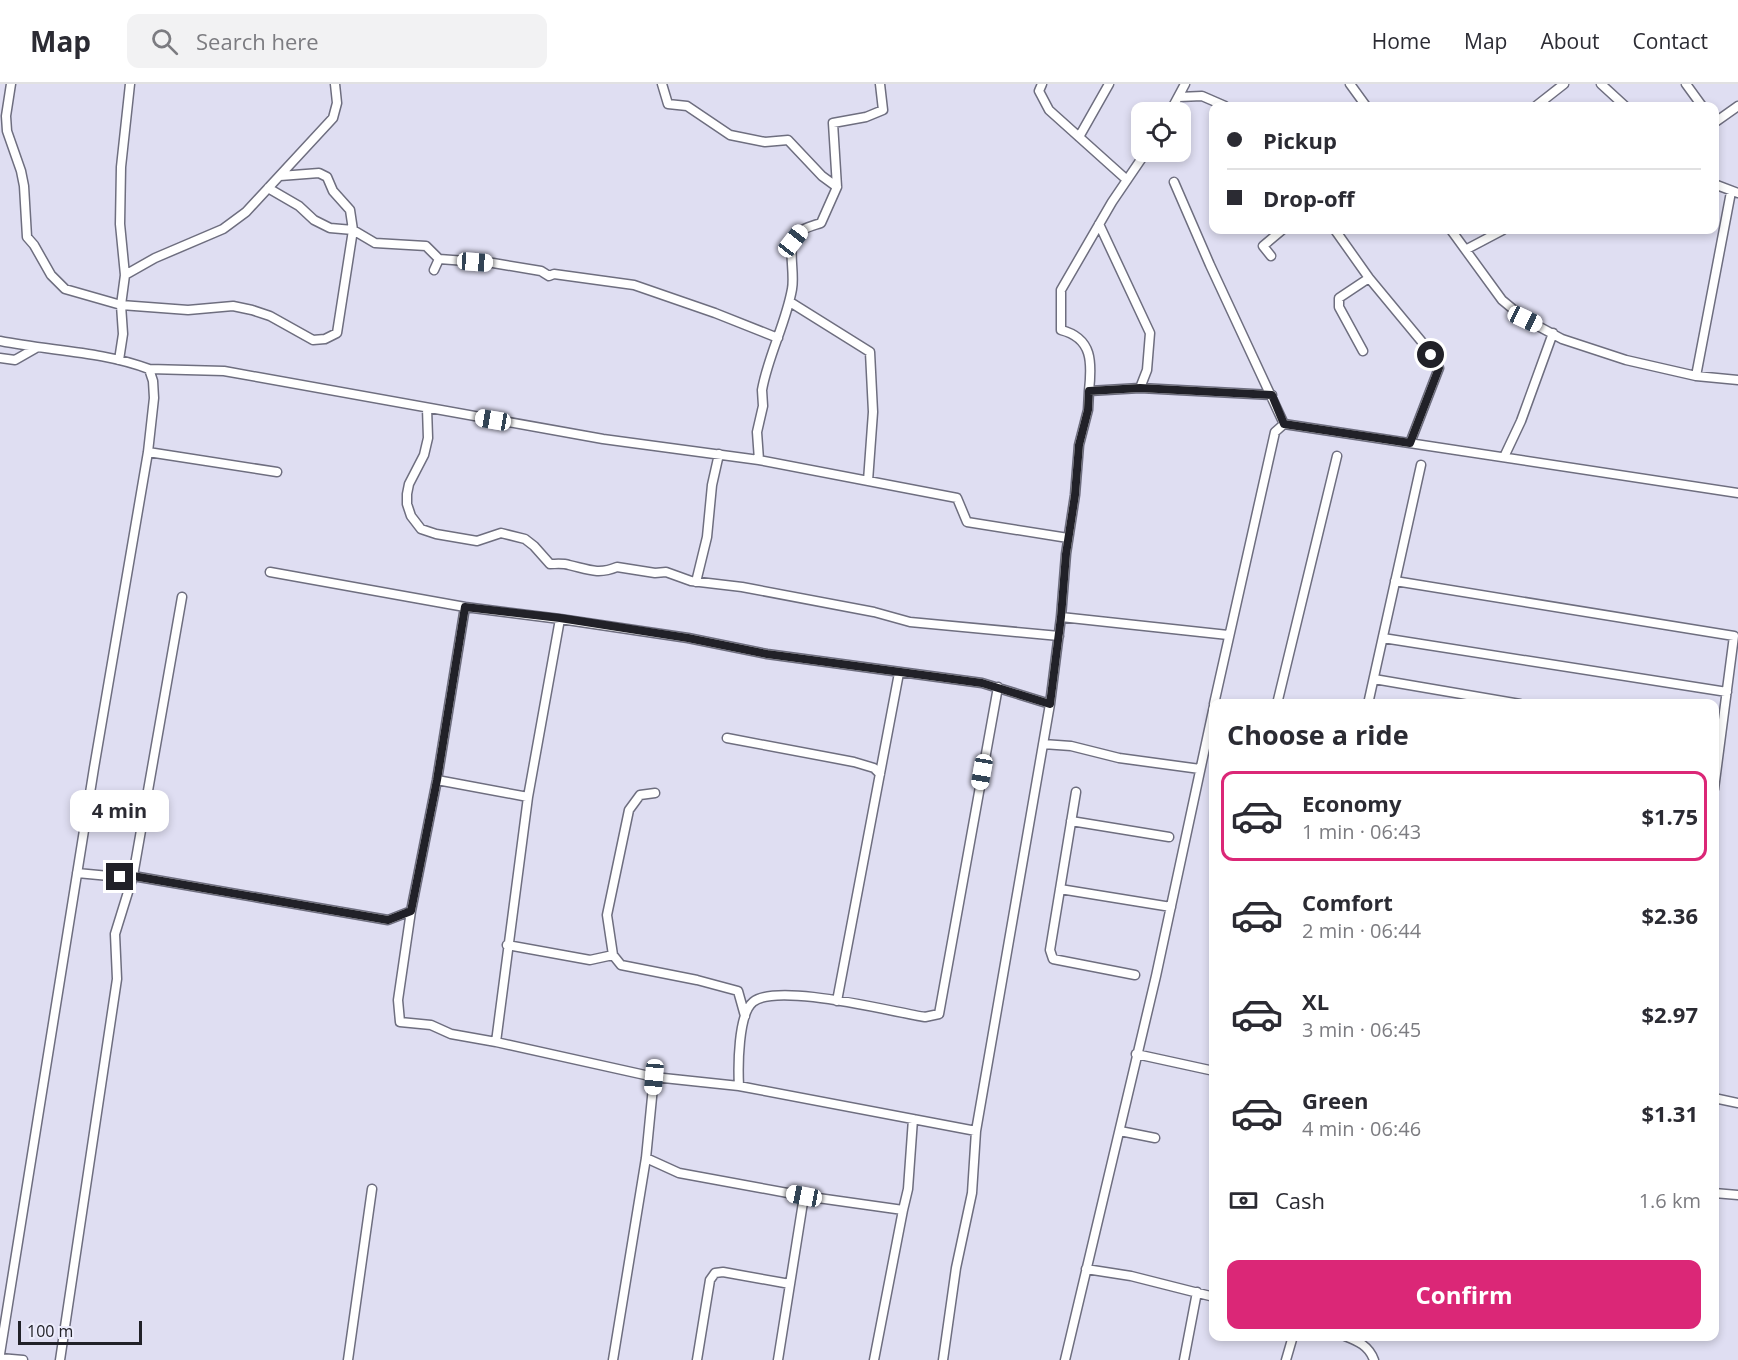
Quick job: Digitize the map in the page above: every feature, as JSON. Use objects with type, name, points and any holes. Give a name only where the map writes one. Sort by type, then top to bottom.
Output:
[{"type":"street","points":[[11,84],[6,116],[7,131],[24,186],[27,237],[51,275],[65,289],[121,305],[188,310],[233,306],[270,316],[314,340],[325,339],[337,333],[353,230],[350,210],[333,191],[327,177],[319,173],[280,176]]},
{"type":"street","points":[[119,360],[123,334],[121,305],[125,275],[120,224],[121,167],[130,84]]},
{"type":"street","points":[[125,275],[155,258],[224,229],[246,212],[333,118],[337,103],[336,84]]},
{"type":"street","points":[[662,84],[668,105],[687,106],[730,135],[765,142],[788,140],[822,176],[837,187]]},
{"type":"street","points":[[759,460],[757,432],[763,406],[762,390],[790,302],[794,281],[791,249],[793,241],[802,229],[821,223],[837,187],[834,123],[866,117],[883,110],[880,84]]},
{"type":"street","points":[[1042,84],[1039,91],[1049,110],[1127,180]]},
{"type":"street","points":[[1079,137],[1109,84]]},
{"type":"street","points":[[1176,102],[1185,84]]},
{"type":"street","points":[[1350,84],[1363,102]]},
{"type":"street","points":[[1541,102],[1564,84]]},
{"type":"street","points":[[1686,84],[1699,102]]},
{"type":"street","points":[[1603,85],[1621,102]]},
{"type":"street","points":[[1179,97],[1202,96],[1216,102]]},
{"type":"street","points":[[1719,119],[1738,106]]},
{"type":"street","points":[[943,1360],[956,1268],[972,1193],[976,1131],[1050,704],[1079,445],[1088,410],[1092,368],[1087,346],[1070,332],[1061,330],[1061,290],[1099,224],[1139,162]]},
{"type":"street","points":[[1174,182],[1284,424]]},
{"type":"street","points":[[1696,376],[1735,193],[1719,186]]},
{"type":"street","points":[[268,188],[299,206],[314,220],[330,228],[353,230],[375,243],[426,246],[439,259],[493,263],[541,271],[549,276],[554,274],[634,285],[778,338]]},
{"type":"street","points":[[1099,224],[1150,333],[1147,370],[1140,388]]},
{"type":"street","points":[[1271,256],[1263,246],[1277,234]]},
{"type":"street","points":[[1338,234],[1369,278],[1422,342],[1439,368],[1410,443]]},
{"type":"street","points":[[1454,234],[1502,300],[1525,319],[1562,339],[1626,360],[1696,376],[1738,380]]},
{"type":"street","points":[[1467,249],[1495,234]]},
{"type":"street","points":[[434,270],[439,259]]},
{"type":"street","points":[[1363,351],[1339,307],[1339,298],[1369,278]]},
{"type":"street","points":[[790,302],[870,352],[873,412],[868,481]]},
{"type":"street","points":[[1504,457],[1521,421],[1553,333]]},
{"type":"street","points":[[0,341],[119,360],[149,369],[224,371],[603,439],[759,460],[957,498],[967,522],[1068,538]]},
{"type":"street","points":[[0,358],[15,360],[36,348]]},
{"type":"street","points":[[23,1360],[0,1356],[77,873],[148,452],[154,398],[153,381],[149,369]]},
{"type":"street","points":[[1089,391],[1140,388],[1272,395]]},
{"type":"street","points":[[427,408],[428,438],[424,455],[409,484],[407,494],[411,516],[421,529],[477,541],[501,533],[525,539],[550,564],[567,564],[589,571],[616,567],[655,573],[666,572],[696,582],[742,587],[874,612],[910,622],[1059,636]]},
{"type":"street","points":[[1284,424],[1738,493]]},
{"type":"street","points":[[1215,699],[1275,432],[1284,424]]},
{"type":"street","points":[[148,452],[277,472]]},
{"type":"street","points":[[696,582],[707,537],[712,485],[718,454]]},
{"type":"street","points":[[1278,699],[1337,456]]},
{"type":"street","points":[[1369,699],[1421,465]]},
{"type":"street","points":[[270,572],[465,607],[560,618],[688,638],[767,654],[982,683],[1050,704]]},
{"type":"street","points":[[1395,581],[1734,636],[1719,731]]},
{"type":"street","points":[[60,1360],[117,979],[115,934],[133,876],[182,597]]},
{"type":"street","points":[[465,607],[437,780],[411,911],[398,1000],[400,1022],[431,1025],[451,1034],[654,1077],[739,1086],[976,1131]]},
{"type":"street","points":[[1061,617],[1228,635]]},
{"type":"street","points":[[496,1042],[528,797],[560,618]]},
{"type":"street","points":[[1383,638],[1726,692]]},
{"type":"street","points":[[837,1000],[899,673]]},
{"type":"street","points":[[1374,679],[1491,699]]},
{"type":"street","points":[[739,1086],[737,1056],[745,1017],[752,1002],[762,997],[780,994],[837,1000],[925,1017],[939,1014],[998,687]]},
{"type":"street","points":[[1065,1360],[1156,976],[1209,728]]},
{"type":"street","points":[[727,738],[854,762],[874,768],[880,774]]},
{"type":"street","points":[[1042,744],[1071,746],[1119,758],[1200,769]]},
{"type":"street","points":[[437,780],[528,797]]},
{"type":"street","points":[[1076,792],[1050,950],[1053,959],[1135,975]]},
{"type":"street","points":[[655,793],[640,795],[630,810],[607,915],[613,955],[621,965],[697,980],[738,991],[745,1017]]},
{"type":"street","points":[[1071,821],[1168,837]]},
{"type":"street","points":[[77,873],[133,876],[388,920],[411,911]]},
{"type":"street","points":[[1060,889],[1171,908]]},
{"type":"street","points":[[507,945],[590,960],[613,955]]},
{"type":"street","points":[[1136,1054],[1209,1070]]},
{"type":"street","points":[[614,1360],[646,1158],[654,1077]]},
{"type":"street","points":[[1719,1099],[1738,1103]]},
{"type":"street","points":[[874,1360],[908,1189],[913,1119]]},
{"type":"street","points":[[1120,1131],[1155,1138]]},
{"type":"street","points":[[646,1158],[679,1173],[804,1196],[903,1210]]},
{"type":"street","points":[[348,1360],[372,1189]]},
{"type":"street","points":[[1719,1193],[1738,1195]]},
{"type":"street","points":[[778,1360],[804,1196]]},
{"type":"street","points":[[1086,1269],[1131,1276],[1209,1296]]},
{"type":"street","points":[[697,1360],[710,1280],[715,1273],[723,1272],[790,1284]]},
{"type":"street","points":[[1184,1360],[1197,1292]]},
{"type":"street","points":[[1286,1360],[1292,1341]]},
{"type":"street","points":[[1358,1341],[1370,1350],[1374,1360]]},
{"type":"route","points":[[120,877],[133,876],[388,920],[411,911],[437,780],[465,607],[560,618],[688,638],[767,654],[982,683],[1050,704],[1079,445],[1088,410],[1089,391],[1125,387],[1272,395],[1284,424],[1410,443],[1439,368],[1431,355]]}]
